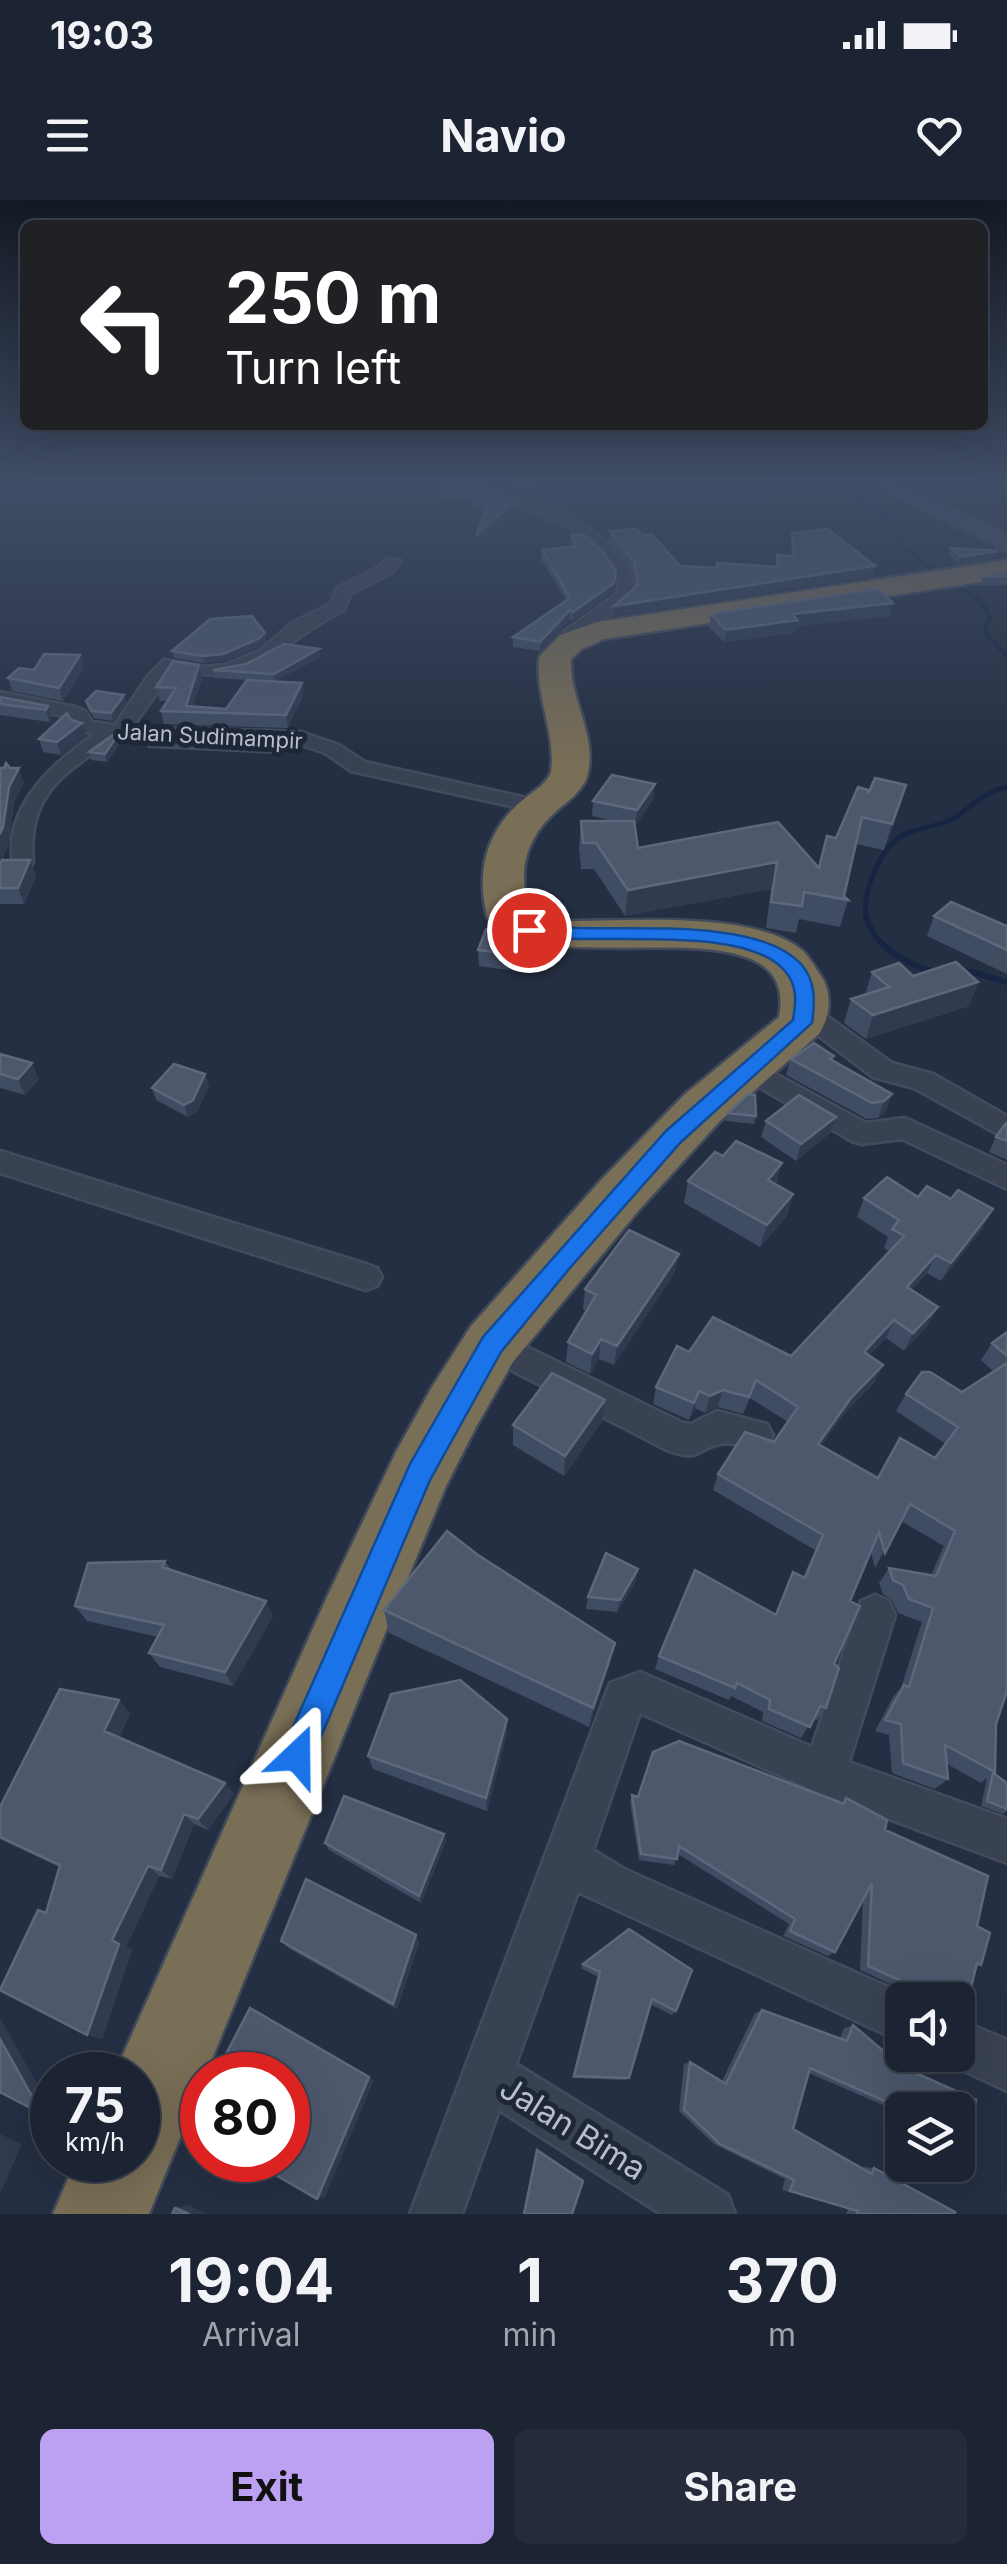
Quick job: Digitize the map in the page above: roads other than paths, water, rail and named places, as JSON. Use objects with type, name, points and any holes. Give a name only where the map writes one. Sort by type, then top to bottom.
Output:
[{"type":"highway","points":[[160,2077],[419,1473],[492,1344],[674,1136],[802,1023],[806,996],[796,970],[780,956],[750,944],[663,933],[546,934],[516,922],[503,902],[503,849],[538,806],[560,790],[571,770],[571,752],[555,680],[556,656],[571,642],[597,630],[958,576]]},
{"type":"highway","points":[[100,2214],[114,2182]]},
{"type":"street","points":[[22,862],[18,840],[25,805],[64,767],[115,733],[164,668],[177,664],[218,672],[267,654],[298,627],[338,607],[343,590],[372,576]]},
{"type":"street","points":[[556,656],[568,637],[624,596],[624,576]]},
{"type":"street","name":"Jalan Sudimampir","points":[[0,698],[68,711],[78,715],[85,727],[115,733],[212,739],[265,734],[300,738],[332,749],[358,767],[538,806]]},
{"type":"street","points":[[804,1012],[883,1070],[923,1081],[1007,1129]]},
{"type":"street","points":[[750,1069],[865,1134],[905,1128],[1007,1178]]},
{"type":"street","points":[[0,1162],[366,1277]]},
{"type":"street","points":[[492,1344],[679,1439],[695,1440],[717,1426],[755,1435]]},
{"type":"street","points":[[824,1774],[875,1616]]},
{"type":"street","points":[[436,2214],[630,1692],[640,1692],[824,1774],[1007,1841]]},
{"type":"street","points":[[568,1860],[608,1885],[885,2010]]},
{"type":"street","points":[[975,2051],[1007,2066]]},
{"type":"street","name":"Jalan Bima","points":[[489,2075],[709,2214]]},
{"type":"waterway","points":[[951,581],[982,603],[991,619],[985,626],[987,635],[1007,656]]},
{"type":"waterway","points":[[866,917],[874,872],[895,841],[909,832],[948,821],[985,795],[1007,787]]},
{"type":"waterway","points":[[866,915],[876,937],[893,953],[937,973]]},
{"type":"waterway","points":[[961,974],[972,972],[1007,982]]}]
